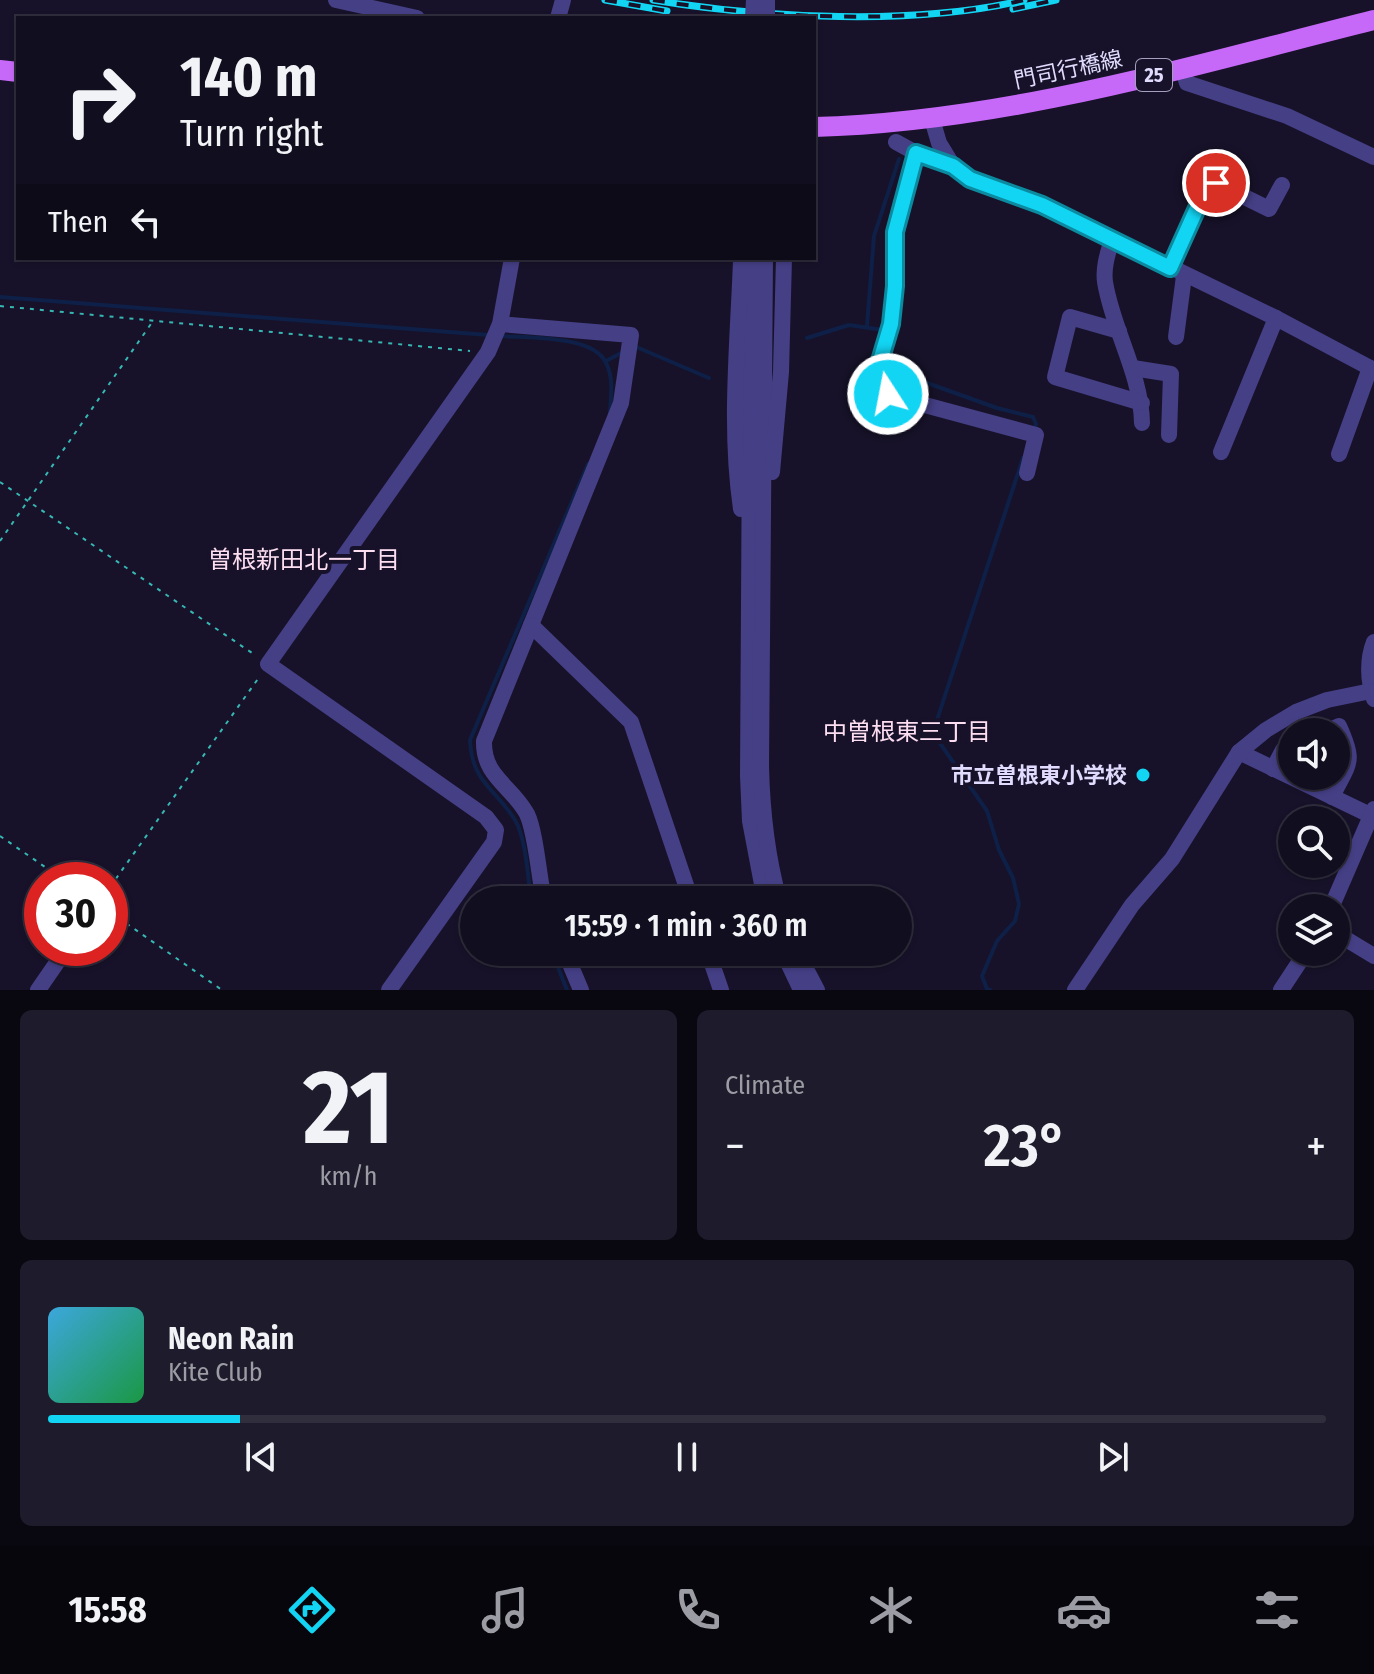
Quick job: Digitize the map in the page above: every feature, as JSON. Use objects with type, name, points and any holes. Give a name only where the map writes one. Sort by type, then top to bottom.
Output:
[{"type":"main road","name":"門司行橋線","points":[[816,127],[932,119],[1074,94],[1374,20]]},
{"type":"street","points":[[336,0],[408,16]]},
{"type":"street","points":[[1182,68],[1187,83],[1287,116],[1374,157]]},
{"type":"street","points":[[932,119],[939,143],[953,166]]},
{"type":"street","points":[[896,142],[953,166],[970,179],[1042,205],[1276,318],[1372,369],[1339,454]]},
{"type":"street","points":[[916,153],[895,232],[895,286],[878,377],[888,394],[1030,434],[1027,473]]},
{"type":"street","points":[[1176,337],[1177,272],[1207,186],[1216,183],[1269,209],[1282,185]]},
{"type":"street","points":[[1112,239],[1106,258],[1105,281],[1133,368],[1142,403],[1142,423]]},
{"type":"street","points":[[389,990],[494,842],[496,830],[486,817],[268,664],[494,337],[512,260]]},
{"type":"street","points":[[741,260],[736,472],[756,563]]},
{"type":"street","points":[[751,260],[763,815],[776,886]]},
{"type":"street","points":[[762,886],[750,821],[748,776],[765,260]]},
{"type":"street","points":[[756,563],[781,372],[784,260]]},
{"type":"street","points":[[1119,331],[1070,317],[1055,377],[1142,403]]},
{"type":"street","points":[[1221,452],[1276,318]]},
{"type":"street","points":[[494,337],[631,335],[621,403],[484,741],[484,758],[492,772],[528,817],[541,886]]},
{"type":"street","points":[[1133,368],[1171,374],[1169,435]]},
{"type":"street","points":[[531,625],[631,722],[686,886]]},
{"type":"street","points":[[1075,990],[1132,905],[1172,859],[1239,752],[1266,730],[1296,712],[1327,700],[1372,695],[1369,672],[1374,642]]},
{"type":"street","points":[[1239,752],[1332,797],[1373,812],[1337,894]]},
{"type":"street","points":[[1273,769],[1278,760]]},
{"type":"street","points":[[1332,797],[1335,790]]},
{"type":"street","points":[[1350,941],[1374,956]]},
{"type":"street","points":[[38,990],[55,966]]},
{"type":"street","points":[[571,966],[581,990]]},
{"type":"street","points":[[713,966],[721,990]]},
{"type":"street","points":[[790,966],[801,990]]},
{"type":"street","points":[[804,966],[817,990]]},
{"type":"street","points":[[1281,990],[1297,966]]},
{"type":"path","points":[[0,306],[153,320],[494,337]]},
{"type":"path","points":[[0,541],[153,320]]},
{"type":"path","points":[[0,482],[268,664],[128,862]]},
{"type":"path","points":[[0,836],[38,862]]},
{"type":"path","points":[[128,925],[222,990]]},
{"type":"waterway","points":[[867,326],[874,236],[899,159]]},
{"type":"waterway","points":[[0,297],[488,335]]},
{"type":"waterway","points":[[807,338],[849,325],[883,330]]},
{"type":"waterway","points":[[501,336],[559,340],[588,347],[599,354],[610,375],[610,412]]},
{"type":"waterway","points":[[634,346],[709,378]]},
{"type":"waterway","points":[[606,361],[623,352]]},
{"type":"waterway","points":[[889,365],[888,369],[997,408],[1033,417],[1036,424],[1033,432]]},
{"type":"waterway","points":[[990,990],[982,976],[997,941],[1015,921],[1019,904],[1013,878],[999,850],[987,811],[935,736],[935,726],[1023,458]]},
{"type":"waterway","points":[[529,886],[519,828],[480,776],[470,740],[588,464]]},
{"type":"waterway","points":[[558,966],[567,990]]},
{"type":"railway","points":[[605,0],[667,11]]},
{"type":"railway","points":[[653,0],[742,11],[839,16],[936,14],[1024,0]]},
{"type":"railway","points":[[1013,9],[1056,0]]},
{"type":"place","name":"市立曽根東小学校","points":[[1143,775]]},
{"type":"district","name":"曽根新田北一丁目","points":[[304,560]]},
{"type":"district","name":"中曽根東三丁目","points":[[907,732]]},
{"type":"route","points":[[888,394],[877,371],[891,324],[895,232],[916,153],[953,166],[970,179],[1042,205],[1170,268],[1207,186],[1216,183]]}]
